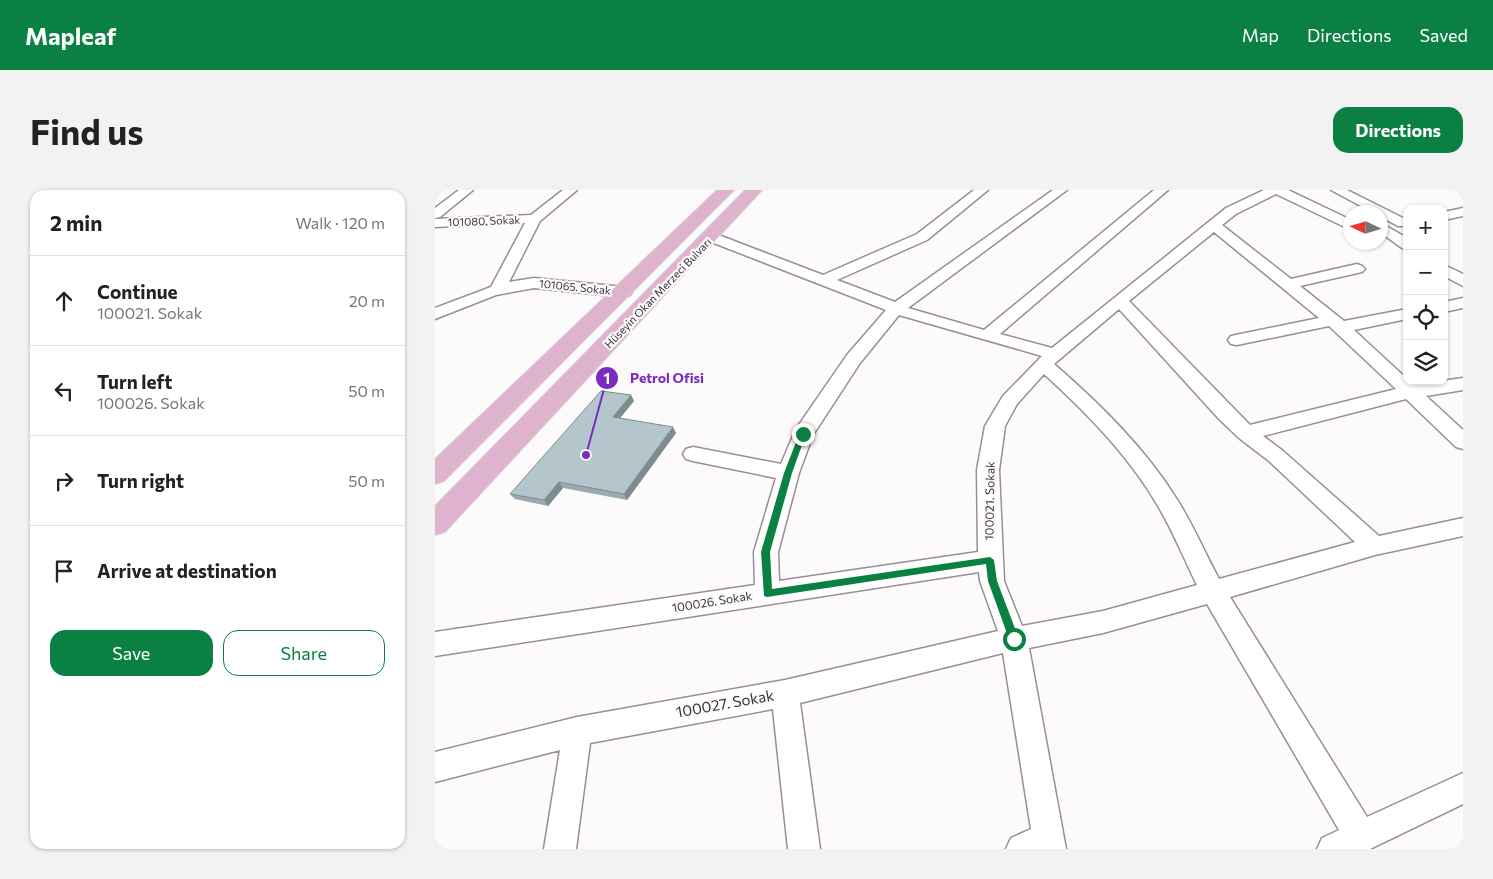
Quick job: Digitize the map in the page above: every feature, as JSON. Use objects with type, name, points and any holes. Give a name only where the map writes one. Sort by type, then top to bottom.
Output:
[{"type":"main road","name":"Hüseyin Okan Merzeci Bulvarı","points":[[435,474],[624,292],[726,190]]},
{"type":"main road","name":"Hüseyin Okan Merzeci Bulvarı","points":[[435,524],[754,190]]},
{"type":"street","points":[[435,214],[467,190]]},
{"type":"street","points":[[497,291],[533,219],[571,190]]},
{"type":"street","points":[[825,280],[923,237],[982,190]]},
{"type":"street","points":[[767,594],[765,552],[788,473],[803,434],[853,359],[895,309],[1061,190]]},
{"type":"street","points":[[987,336],[1162,190]]},
{"type":"street","name":"100021. Sokak","points":[[1040,846],[1014,639],[992,581],[988,470],[995,426],[1010,400],[1049,359],[1119,300],[1176,257],[1231,211],[1274,190]]},
{"type":"street","points":[[1278,190],[1343,222]]},
{"type":"street","points":[[1337,190],[1403,222]]},
{"type":"street","points":[[1448,215],[1463,212]]},
{"type":"street","name":"101080. Sokak","points":[[435,223],[533,219]]},
{"type":"street","points":[[1388,226],[1403,223]]},
{"type":"street","points":[[1214,225],[1337,323],[1463,442]]},
{"type":"street","points":[[1388,232],[1403,242]]},
{"type":"street","points":[[711,237],[895,309],[987,336],[1049,359],[1075,393],[1134,455],[1170,507],[1213,592],[1347,843],[1463,788]]},
{"type":"street","points":[[1288,284],[1357,268]]},
{"type":"street","points":[[1448,272],[1463,281]]},
{"type":"street","name":"101065. Sokak","points":[[435,314],[465,301],[523,283],[624,292]]},
{"type":"street","points":[[1119,300],[1226,414],[1246,433],[1276,456],[1375,546]]},
{"type":"street","points":[[1448,306],[1463,303]]},
{"type":"street","points":[[1237,340],[1337,323],[1403,315]]},
{"type":"street","points":[[1246,433],[1411,392],[1463,384]]},
{"type":"street","points":[[693,454],[788,473]]},
{"type":"street","name":"100027. Sokak","points":[[435,767],[577,731],[785,693],[1014,639],[1103,622],[1375,546],[1463,527]]},
{"type":"street","name":"100026. Sokak","points":[[435,644],[990,560]]},
{"type":"street","points":[[785,693],[805,849]]},
{"type":"street","points":[[560,849],[577,731]]},
{"type":"building","points":[[601,391],[631,395],[613,417],[673,427],[624,494],[559,482],[544,500],[510,494]]},
{"type":"place","name":"Petrol Ofisi","points":[[586,455]]},
{"type":"route","points":[[803,434],[788,473],[765,552],[767,594],[990,560],[992,581],[1014,639]]}]
